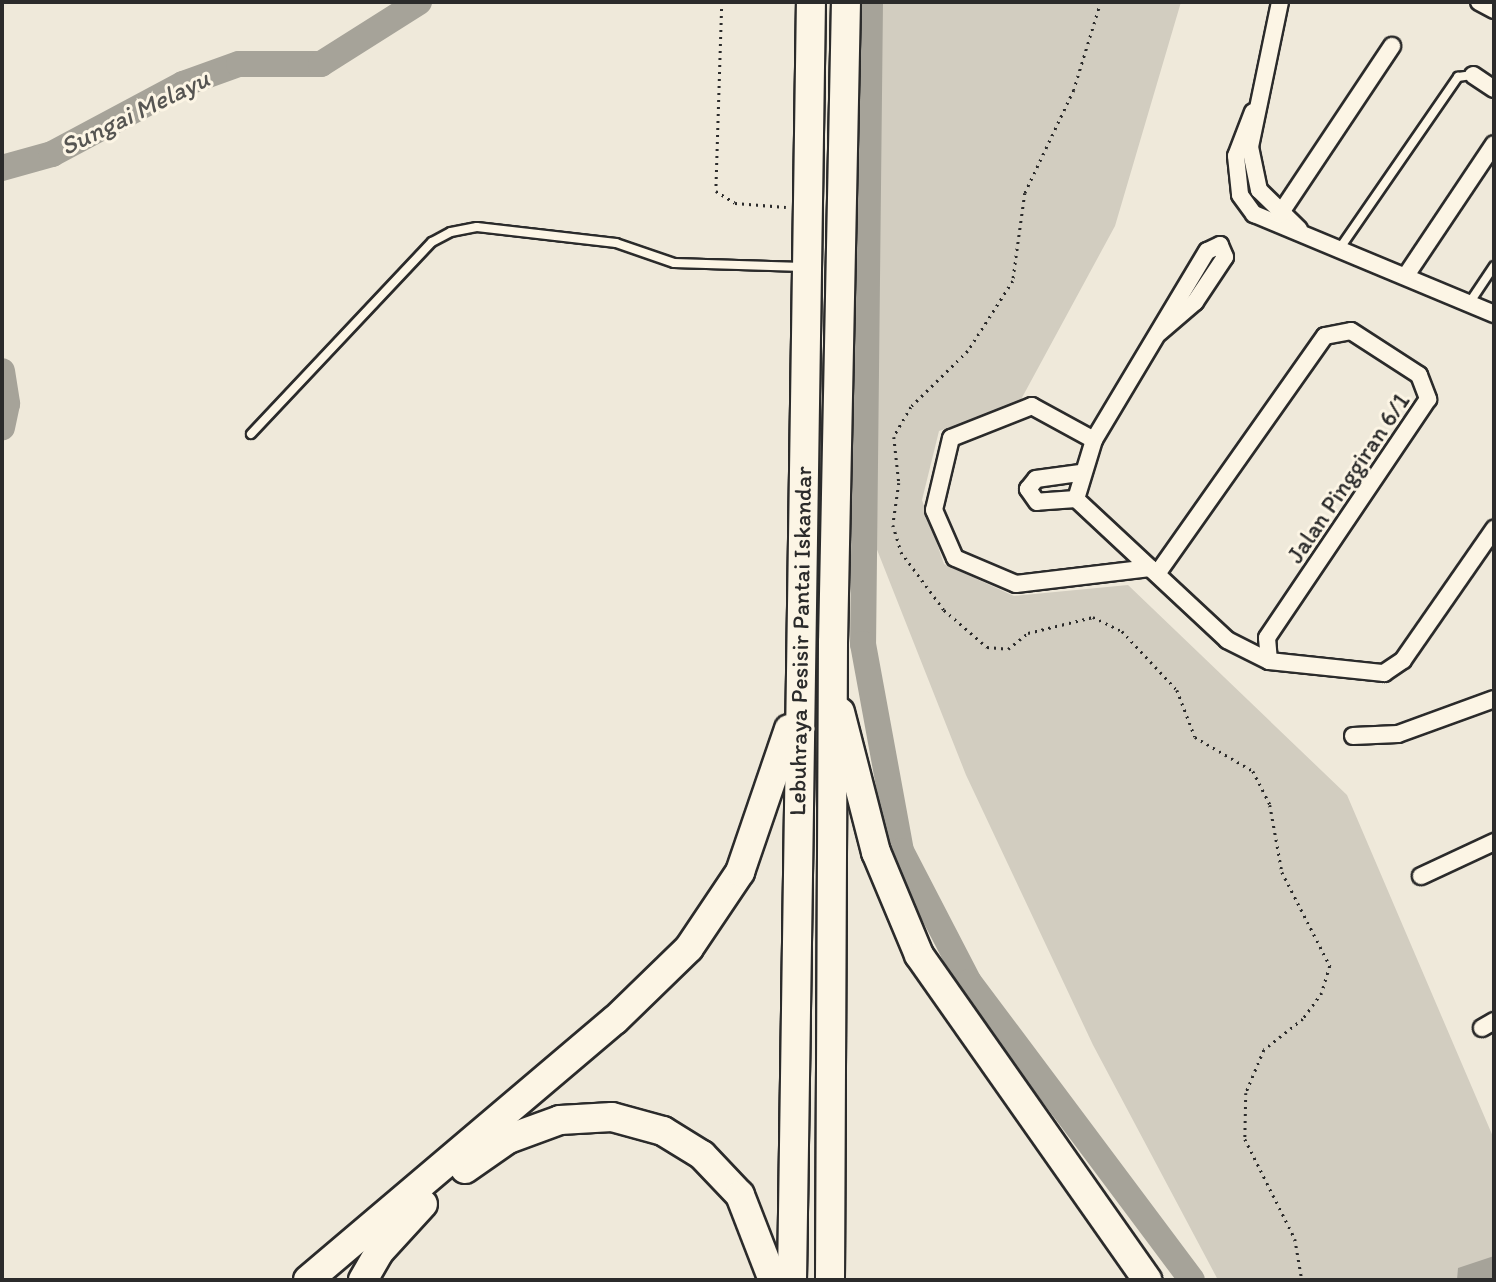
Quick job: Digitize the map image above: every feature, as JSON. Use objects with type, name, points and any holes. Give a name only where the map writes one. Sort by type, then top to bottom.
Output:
[{"type":"highway","name":"Lebuhraya Pesisir Pantai Iskandar","points":[[792,1280],[811,2]]},
{"type":"highway","name":"Lebuhraya Pesisir Pantai Iskandar","points":[[830,1280],[833,697],[846,2]]},
{"type":"highway","points":[[308,1280],[615,1020],[689,948],[725,898],[753,841],[800,696]]},
{"type":"highway","points":[[833,697],[889,893],[919,955],[1147,1280]]},
{"type":"highway","points":[[363,1280],[401,1225],[483,1154],[530,1129],[588,1116],[639,1122],[702,1155],[740,1195],[773,1280]]},
{"type":"street","points":[[1280,2],[1253,112],[1236,156],[1240,195],[1271,225],[1306,235],[1408,274],[1494,314]]},
{"type":"street","points":[[1479,2],[1494,10]]},
{"type":"street","points":[[1280,214],[1392,46]]},
{"type":"street","points":[[1474,75],[1494,89]]},
{"type":"street","points":[[1253,112],[1252,174],[1280,214],[1306,235]]},
{"type":"street","points":[[1408,274],[1494,144]]},
{"type":"street","points":[[1078,503],[1079,473],[1094,440],[1207,251],[1220,245],[1225,257],[1195,302],[1159,333]]},
{"type":"street","name":"Jalan Pinggiran 6/1","points":[[1153,571],[1325,336],[1352,331],[1419,375],[1429,390],[1423,409],[1268,638],[1269,661]]},
{"type":"street","points":[[1094,440],[1032,406],[951,438],[934,510],[955,558],[1016,584],[1153,571]]},
{"type":"street","points":[[1079,473],[1036,479],[1028,489],[1037,502],[1078,503],[1227,640],[1269,661],[1367,675],[1392,669],[1494,529]]},
{"type":"street","points":[[1353,736],[1398,734],[1494,699]]},
{"type":"street","points":[[1421,876],[1494,842]]},
{"type":"lane","points":[[1340,248],[1458,77],[1474,75]]},
{"type":"lane","points":[[250,434],[432,242],[451,232],[477,227],[617,243],[674,263],[806,267]]},
{"type":"lane","points":[[1469,302],[1494,265]]},
{"type":"path","points":[[722,2],[716,191],[735,203],[807,209]]},
{"type":"path","points":[[1101,2],[1074,90],[1025,193],[1013,281],[968,351],[911,407],[894,437],[899,483],[893,526],[901,552],[944,610],[987,647],[1008,649],[1028,633],[1093,617],[1122,631],[1177,690],[1195,737],[1253,771],[1269,805],[1282,872],[1330,966],[1322,993],[1303,1019],[1264,1050],[1246,1093],[1245,1139],[1295,1240],[1302,1280]]},
{"type":"shaded area","points":[[878,2],[1181,2],[1115,226],[1018,405],[939,431],[922,500],[944,564],[1014,596],[1128,585],[1347,795],[1494,1139],[1494,1280],[1218,1280],[1093,1045],[966,775],[872,537]]},
{"type":"shaded area","points":[[1494,1256],[1494,1280],[1457,1280],[1458,1268]]},
{"type":"waterway","name":"Sungai Melayu","points":[[2,168],[52,154],[183,84],[239,64],[321,64],[419,2]]},
{"type":"waterway","points":[[870,2],[863,644],[901,851],[969,982],[1192,1280]]},
{"type":"waterway","name":"Sungai Melayu","points":[[2,371],[7,404],[2,427]]}]
